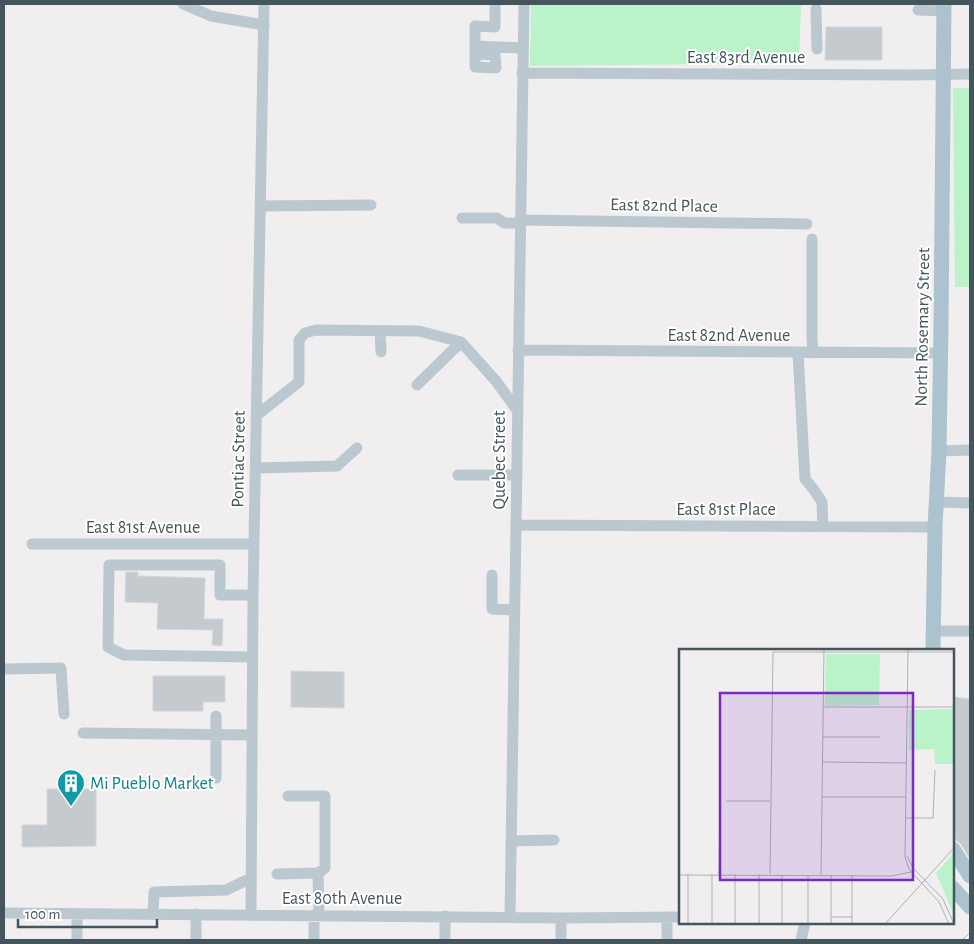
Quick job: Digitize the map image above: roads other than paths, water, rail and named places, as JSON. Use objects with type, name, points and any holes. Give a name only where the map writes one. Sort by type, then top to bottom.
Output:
[{"type":"main road","name":"North Rosemary Street","points":[[933,649],[935,527],[939,450],[944,7]]},
{"type":"main road","points":[[954,851],[970,876]]},
{"type":"main road","points":[[954,890],[962,902]]},
{"type":"street","points":[[183,4],[211,16],[264,24]]},
{"type":"street","name":"Pontiac Street","points":[[251,915],[252,657],[264,4]]},
{"type":"street","points":[[495,4],[494,27],[476,26],[475,50],[523,48]]},
{"type":"street","name":"Quebec Street","points":[[510,917],[524,4]]},
{"type":"street","points":[[918,10],[944,7]]},
{"type":"street","points":[[816,10],[817,49]]},
{"type":"street","name":"East 83rd Avenue","points":[[522,73],[970,74]]},
{"type":"street","points":[[261,206],[371,205]]},
{"type":"street","name":"East 82nd Place","points":[[462,218],[496,218],[504,223],[807,224]]},
{"type":"street","points":[[812,239],[813,353]]},
{"type":"street","points":[[257,415],[299,382],[299,340],[305,333],[316,330],[419,331],[461,342],[496,381],[517,410]]},
{"type":"street","points":[[380,331],[381,352]]},
{"type":"street","points":[[417,385],[461,342]]},
{"type":"street","name":"East 82nd Avenue","points":[[518,350],[940,353]]},
{"type":"street","points":[[798,353],[805,479],[822,502],[823,527]]},
{"type":"street","points":[[256,468],[337,466],[357,448]]},
{"type":"street","points":[[939,450],[970,450]]},
{"type":"street","points":[[458,475],[517,475]]},
{"type":"street","points":[[937,502],[970,503]]},
{"type":"street","name":"East 81st Place","points":[[516,525],[935,527]]},
{"type":"street","name":"East 81st Avenue","points":[[32,544],[254,544]]},
{"type":"street","points":[[252,657],[124,655],[108,647],[109,565],[220,565],[220,595],[253,595]]},
{"type":"street","points":[[492,574],[492,609],[514,610]]},
{"type":"street","points":[[933,631],[970,631]]},
{"type":"street","points":[[4,668],[61,668],[64,714]]},
{"type":"street","points":[[216,716],[216,778]]},
{"type":"street","points":[[83,733],[252,735]]},
{"type":"street","points":[[276,874],[318,873],[325,868],[326,796],[288,796]]},
{"type":"street","points":[[511,841],[554,840]]},
{"type":"street","points":[[314,940],[317,915],[318,873]]},
{"type":"street","points":[[154,914],[154,892],[226,890],[251,878]]},
{"type":"street","name":"East 80th Avenue","points":[[4,913],[561,918],[679,917]]},
{"type":"street","points":[[77,914],[77,940]]},
{"type":"street","points":[[196,914],[196,940]]},
{"type":"street","points":[[445,916],[445,940]]},
{"type":"street","points":[[667,917],[667,940]]},
{"type":"street","points":[[561,918],[561,940]]},
{"type":"street","points":[[801,940],[805,924]]},
{"type":"railway","points":[[965,940],[970,935]]},
{"type":"place","name":"Mi Pueblo Market","points":[[71,807]]}]
